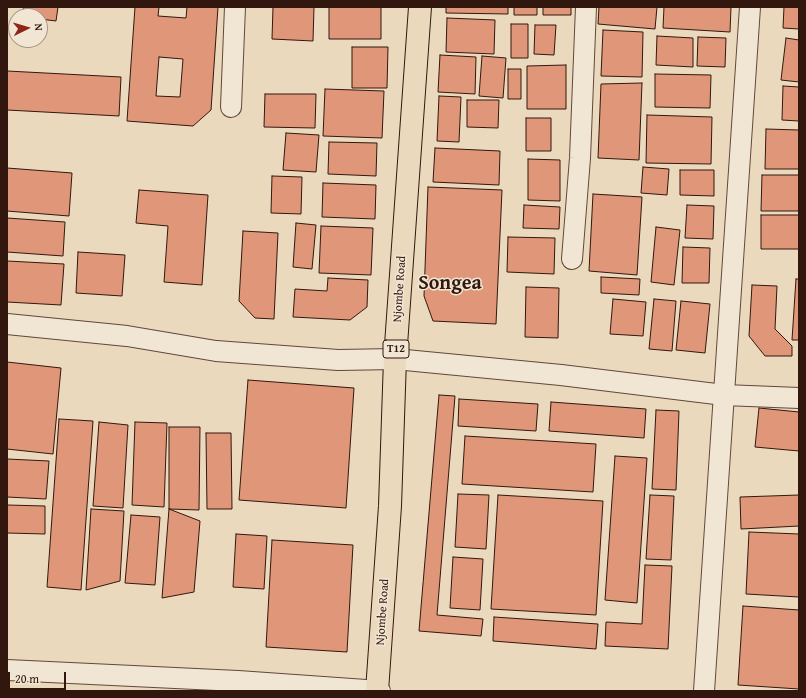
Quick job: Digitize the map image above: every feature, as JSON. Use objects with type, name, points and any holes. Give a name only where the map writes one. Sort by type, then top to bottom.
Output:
[{"type":"highway","name":"Njombe Road","points":[[378,691],[390,506],[395,359],[420,7]]},
{"type":"street","points":[[231,107],[235,7]]},
{"type":"street","points":[[572,259],[580,158],[586,7]]},
{"type":"street","points":[[704,691],[750,7]]},
{"type":"street","points":[[7,324],[127,336],[216,351],[338,360],[395,359],[561,375],[724,395],[799,398]]},
{"type":"street","points":[[7,670],[238,680],[378,691]]},
{"type":"building","points":[[58,7],[56,21],[48,20],[48,8],[24,8]]},
{"type":"building","points":[[135,7],[159,7],[158,16],[186,18],[187,7],[218,7],[211,110],[193,126],[127,121]],"holes":[[[159,57],[183,59],[180,97],[156,96]]]},
{"type":"building","points":[[273,7],[314,7],[313,41],[272,39]]},
{"type":"building","points":[[329,7],[381,7],[381,39],[329,39]]},
{"type":"building","points":[[446,7],[508,7],[508,14],[446,13]]},
{"type":"building","points":[[514,7],[537,7],[537,15],[514,15]]},
{"type":"building","points":[[543,7],[571,7],[571,15],[543,15]]},
{"type":"building","points":[[599,7],[657,7],[655,29],[598,24]]},
{"type":"building","points":[[664,7],[731,7],[730,32],[663,28]]},
{"type":"building","points":[[784,7],[799,7],[799,29],[783,28]]},
{"type":"building","points":[[447,18],[495,20],[494,54],[446,52]]},
{"type":"building","points":[[511,24],[528,24],[528,58],[511,58]]},
{"type":"building","points":[[535,25],[556,25],[554,55],[534,54]]},
{"type":"building","points":[[603,30],[643,32],[642,77],[601,76]]},
{"type":"building","points":[[657,36],[693,38],[693,67],[656,65]]},
{"type":"building","points":[[698,37],[726,38],[725,67],[697,66]]},
{"type":"building","points":[[786,38],[799,40],[799,82],[781,80]]},
{"type":"building","points":[[352,47],[388,47],[387,88],[352,88]]},
{"type":"building","points":[[440,55],[476,57],[475,94],[438,92]]},
{"type":"building","points":[[482,56],[506,58],[503,98],[479,96]]},
{"type":"building","points":[[566,65],[566,109],[527,109],[527,66]]},
{"type":"building","points":[[508,69],[521,69],[521,99],[508,99]]},
{"type":"building","points":[[7,71],[121,77],[119,116],[7,110]]},
{"type":"building","points":[[655,74],[711,75],[710,108],[655,107]]},
{"type":"building","points":[[642,83],[639,160],[598,158],[601,84]]},
{"type":"building","points":[[783,86],[799,87],[799,121],[782,120]]},
{"type":"building","points":[[325,89],[384,91],[382,138],[323,136]]},
{"type":"building","points":[[265,94],[316,94],[315,128],[264,127]]},
{"type":"building","points":[[439,96],[461,97],[459,142],[437,141]]},
{"type":"building","points":[[467,100],[499,100],[498,128],[467,127]]},
{"type":"building","points":[[647,115],[712,117],[711,164],[646,163]]},
{"type":"building","points":[[526,118],[551,118],[551,151],[526,151]]},
{"type":"building","points":[[766,129],[799,130],[799,169],[765,169]]},
{"type":"building","points":[[286,133],[319,135],[316,172],[283,170]]},
{"type":"building","points":[[329,142],[377,143],[376,176],[328,174]]},
{"type":"building","points":[[435,148],[500,151],[499,185],[433,182]]},
{"type":"building","points":[[528,159],[560,160],[560,201],[528,200]]},
{"type":"building","points":[[643,167],[669,169],[667,195],[641,193]]},
{"type":"building","points":[[7,168],[72,173],[69,216],[7,211]]},
{"type":"building","points":[[680,170],[714,170],[714,196],[680,195]]},
{"type":"building","points":[[762,175],[799,175],[799,211],[761,211]]},
{"type":"building","points":[[272,176],[302,177],[301,214],[271,213]]},
{"type":"building","points":[[323,183],[376,185],[375,219],[322,217]]},
{"type":"building","points":[[428,187],[502,190],[496,324],[433,321],[424,296]]},
{"type":"building","points":[[139,190],[208,195],[202,285],[164,282],[168,226],[136,223]]},
{"type":"building","points":[[593,194],[642,197],[637,275],[589,271]]},
{"type":"building","points":[[524,205],[560,207],[559,229],[523,228]]},
{"type":"building","points":[[687,205],[714,206],[713,239],[685,238]]},
{"type":"building","points":[[761,215],[799,215],[799,249],[761,249]]},
{"type":"building","points":[[7,218],[65,222],[63,256],[7,252]]},
{"type":"building","points":[[296,223],[316,225],[312,269],[293,267]]},
{"type":"building","points":[[321,226],[373,228],[371,275],[319,273]]},
{"type":"building","points":[[656,227],[680,230],[674,285],[651,282]]},
{"type":"building","points":[[243,231],[278,233],[274,319],[255,318],[239,301]]},
{"type":"building","points":[[508,237],[555,238],[554,274],[507,272]]},
{"type":"building","points":[[683,247],[710,248],[709,283],[682,283]]},
{"type":"building","points":[[78,252],[125,255],[122,296],[76,293]]},
{"type":"building","points":[[7,261],[64,264],[61,305],[7,302]]},
{"type":"building","points":[[601,277],[640,279],[639,295],[601,293]]},
{"type":"building","points":[[328,278],[368,280],[367,307],[350,320],[293,317],[295,289],[327,291]]},
{"type":"building","points":[[796,279],[799,279],[799,340],[792,340]]},
{"type":"building","points":[[752,285],[777,286],[775,329],[792,346],[792,356],[765,356],[749,336]]},
{"type":"building","points":[[526,287],[559,288],[558,338],[525,337]]},
{"type":"building","points":[[613,299],[646,302],[643,336],[610,334]]},
{"type":"building","points":[[654,299],[676,301],[672,351],[649,349]]},
{"type":"building","points":[[681,301],[710,304],[705,353],[676,350]]},
{"type":"building","points":[[7,362],[61,368],[53,454],[7,449]]},
{"type":"building","points":[[248,380],[354,388],[346,508],[239,500]]},
{"type":"building","points":[[439,395],[455,396],[437,615],[483,619],[481,636],[419,631]]},
{"type":"building","points":[[459,399],[538,404],[536,431],[458,426]]},
{"type":"building","points":[[551,402],[646,409],[644,438],[549,431]]},
{"type":"building","points":[[759,408],[799,412],[799,451],[755,447]]},
{"type":"building","points":[[656,410],[679,411],[676,490],[652,489]]},
{"type":"building","points":[[59,419],[93,421],[81,590],[47,587]]},
{"type":"building","points":[[99,422],[128,425],[123,508],[93,506]]},
{"type":"building","points":[[135,422],[167,423],[164,507],[132,505]]},
{"type":"building","points":[[169,427],[200,427],[199,510],[169,509]]},
{"type":"building","points":[[206,433],[231,433],[232,509],[207,509]]},
{"type":"building","points":[[465,436],[596,444],[593,492],[462,484]]},
{"type":"building","points":[[615,456],[647,458],[637,603],[605,600]]},
{"type":"building","points":[[7,459],[49,461],[46,499],[7,497]]},
{"type":"building","points":[[458,494],[489,495],[486,549],[455,547]]},
{"type":"building","points":[[498,495],[603,501],[596,615],[491,609]]},
{"type":"building","points":[[650,495],[674,496],[671,560],[646,559]]},
{"type":"building","points":[[799,495],[799,526],[741,529],[740,497]]},
{"type":"building","points":[[7,505],[45,506],[45,534],[7,533]]},
{"type":"building","points":[[91,509],[124,511],[120,581],[86,590]]},
{"type":"building","points":[[169,509],[200,521],[194,592],[162,598]]},
{"type":"building","points":[[131,515],[160,517],[155,585],[125,583]]},
{"type":"building","points":[[749,532],[799,534],[799,597],[746,594]]},
{"type":"building","points":[[236,534],[267,536],[264,589],[233,587]]},
{"type":"building","points":[[272,540],[353,545],[347,652],[266,647]]},
{"type":"building","points":[[453,557],[483,559],[480,610],[450,608]]},
{"type":"building","points":[[645,565],[672,566],[668,649],[605,646],[606,622],[642,624]]},
{"type":"building","points":[[743,606],[799,610],[799,689],[738,685]]},
{"type":"building","points":[[494,617],[598,624],[596,649],[493,641]]},
{"type":"district","name":"Songea","points":[[450,284]]}]
